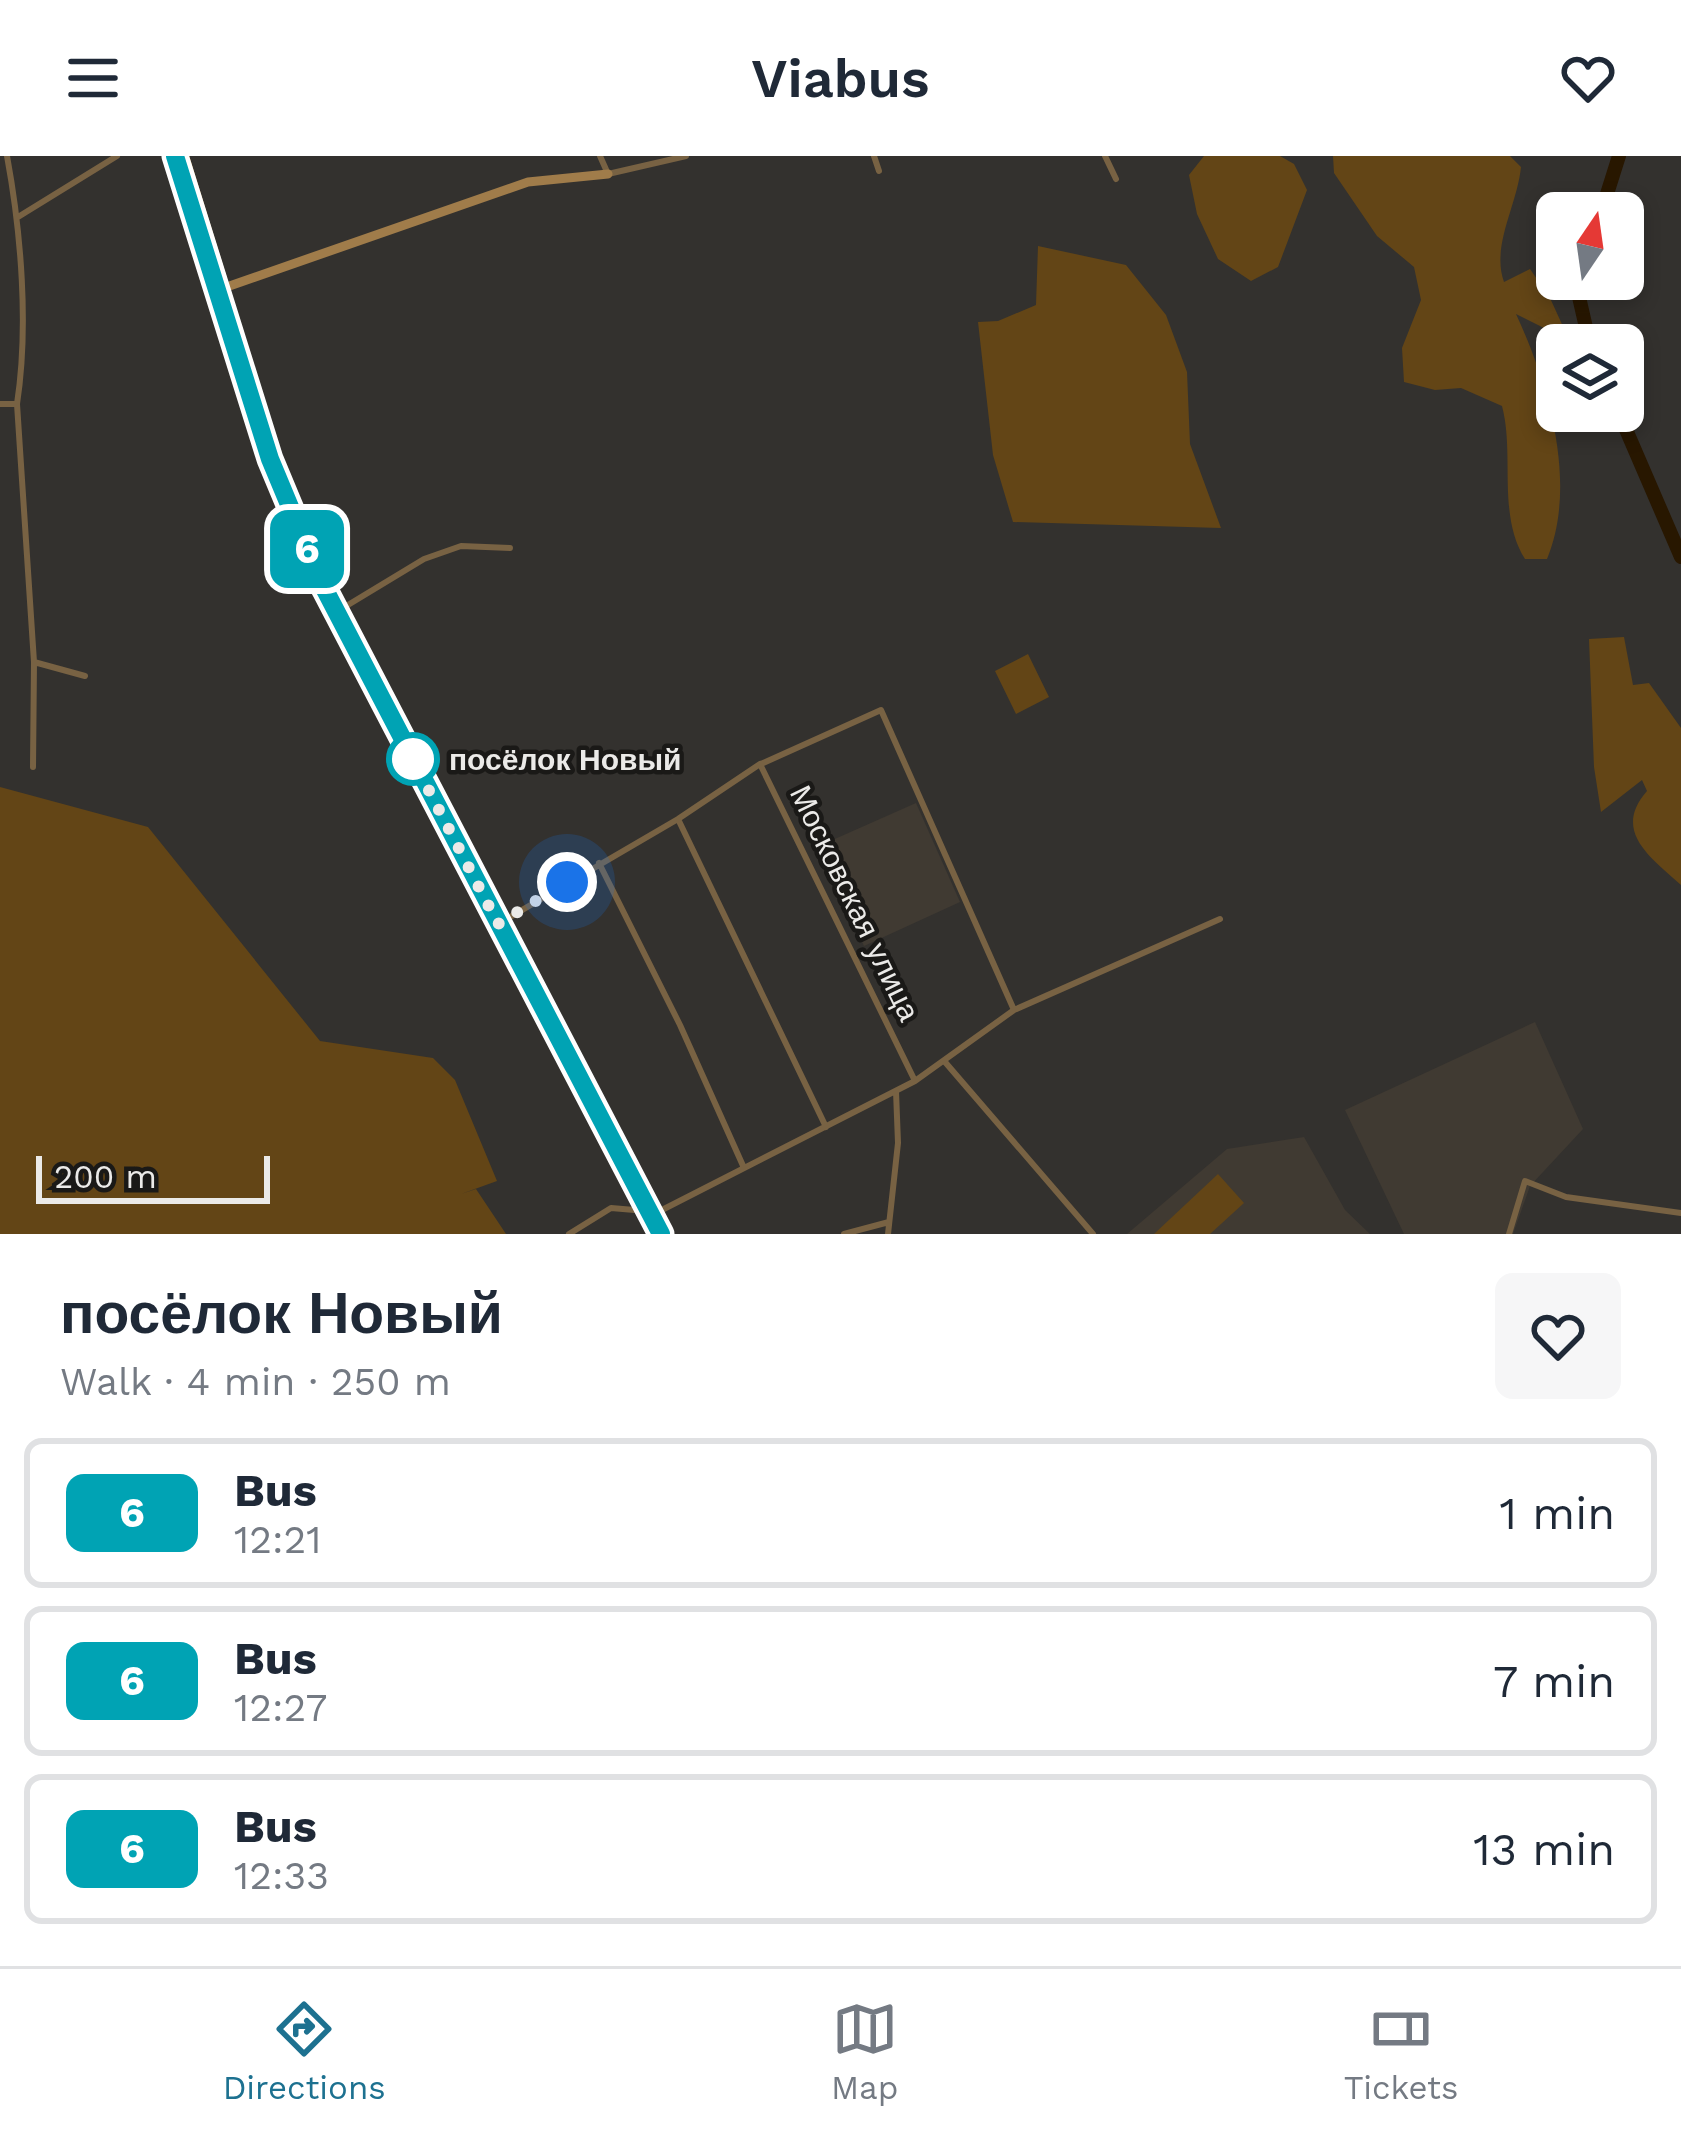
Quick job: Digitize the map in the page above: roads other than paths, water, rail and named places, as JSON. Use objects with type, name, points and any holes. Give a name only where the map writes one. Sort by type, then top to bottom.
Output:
[{"type":"main road","points":[[179,156],[286,502],[353,644],[661,1234]]},
{"type":"main road","points":[[222,289],[273,457],[353,644]]},
{"type":"street","points":[[7,156],[18,217],[21,365],[17,404],[34,662],[33,767]]},
{"type":"street","points":[[18,217],[117,156]]},
{"type":"street","points":[[600,156],[608,174]]},
{"type":"street","points":[[222,289],[528,182],[608,174],[686,156]]},
{"type":"street","points":[[874,156],[879,172]]},
{"type":"street","points":[[1106,156],[1116,179]]},
{"type":"street","points":[[0,404],[17,404]]},
{"type":"street","points":[[338,611],[424,559],[461,546],[510,548]]},
{"type":"street","points":[[34,662],[85,676]]},
{"type":"street","points":[[760,764],[881,710],[1014,1010]]},
{"type":"street","name":"Московская улица","points":[[498,924],[678,819],[760,764],[915,1081]]},
{"type":"street","points":[[678,819],[826,1127]]},
{"type":"street","points":[[599,863],[680,1025],[744,1169]]},
{"type":"street","points":[[569,1234],[611,1208],[650,1213],[744,1169],[915,1081],[1014,1010],[1220,919]]},
{"type":"street","points":[[945,1062],[1093,1234]]},
{"type":"street","points":[[888,1234],[898,1143],[896,1091]]},
{"type":"street","points":[[1509,1234],[1526,1181],[1566,1197],[1681,1213]]},
{"type":"street","points":[[844,1234],[889,1222]]},
{"type":"waterway","points":[[1608,192],[1619,156]]},
{"type":"waterway","points":[[1580,300],[1585,324]]},
{"type":"waterway","points":[[1627,432],[1681,557]]},
{"type":"place","name":"посёлок Новый","points":[[413,759]]}]
